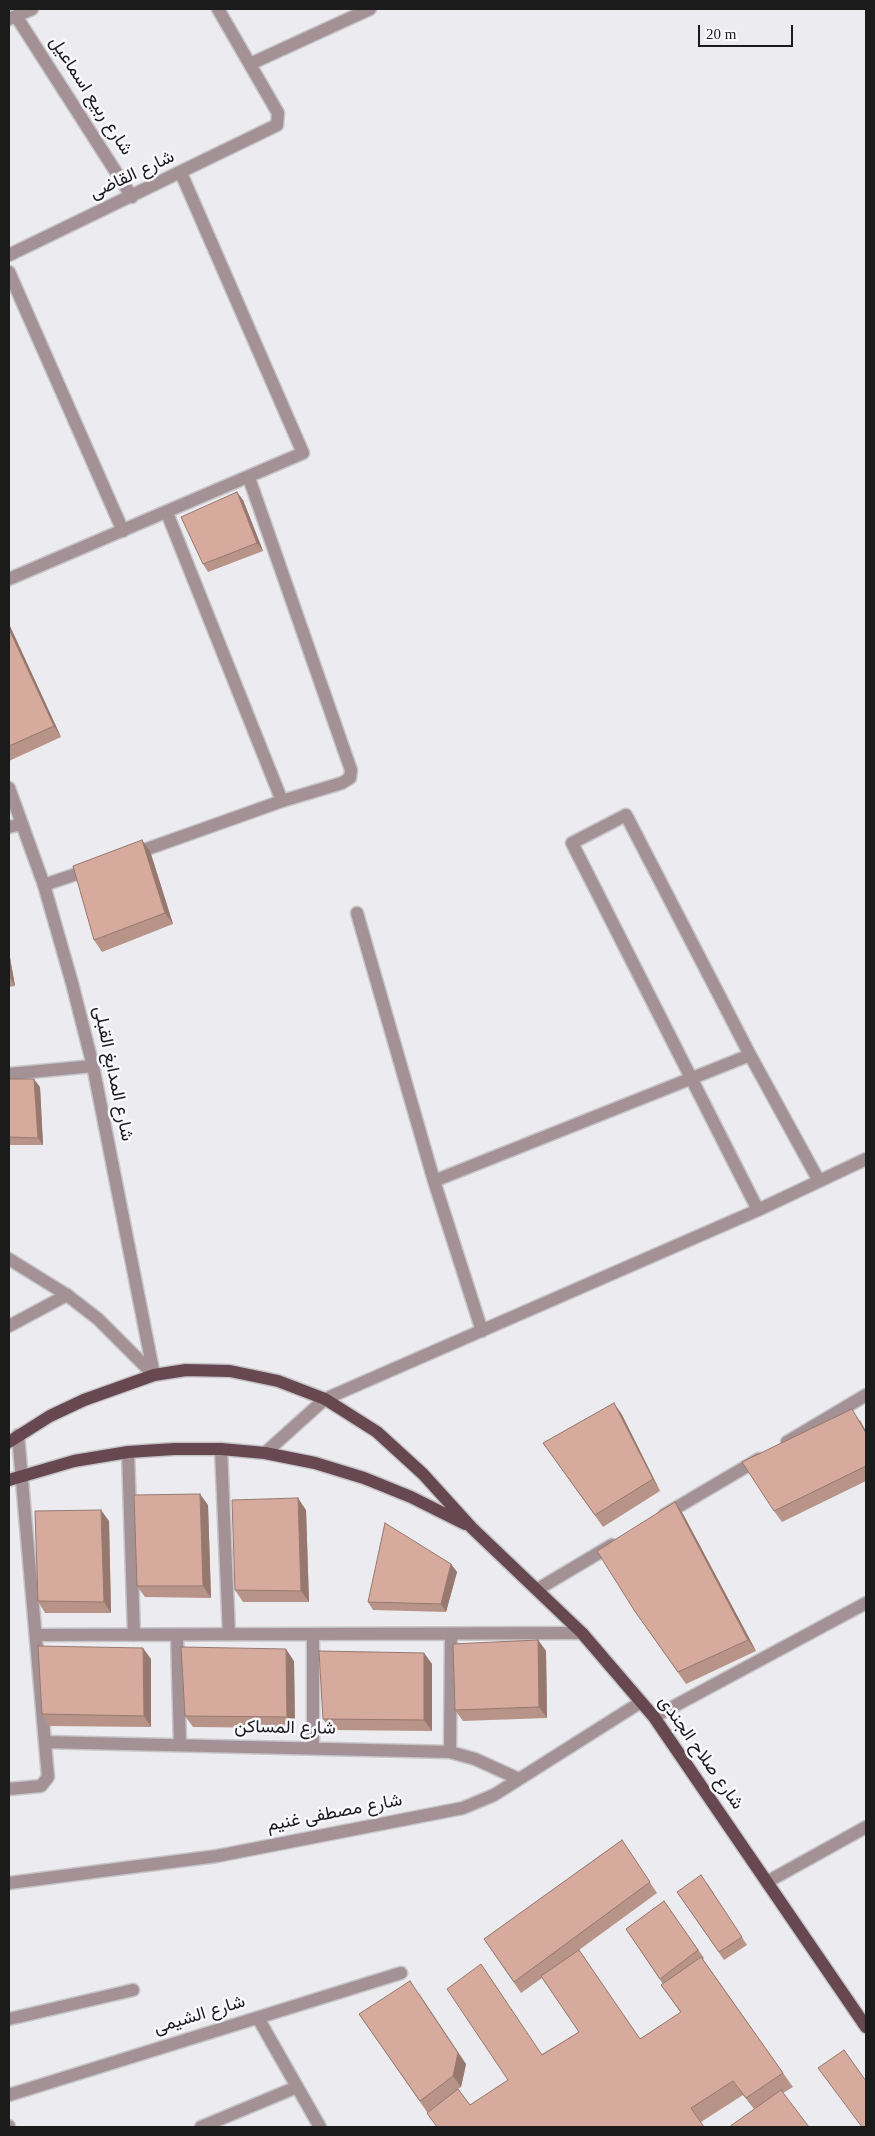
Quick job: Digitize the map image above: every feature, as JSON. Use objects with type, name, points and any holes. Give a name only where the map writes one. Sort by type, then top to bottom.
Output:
[{"type":"main road","name":"شارع صلاح الجندى","points":[[14,1439],[84,1400],[154,1375],[186,1370],[230,1371],[278,1381],[325,1399],[377,1432],[423,1474],[472,1528],[582,1633],[654,1717],[866,2027]]},
{"type":"main road","name":"شارع صلاح الجندى","points":[[9,1480],[74,1461],[128,1452],[174,1448],[221,1449],[265,1453],[315,1463],[364,1478],[411,1497],[472,1528]]},
{"type":"street","points":[[12,17],[32,9]]},
{"type":"street","points":[[218,9],[250,64],[370,9]]},
{"type":"street","name":"شارع ربيع اسماعيل","points":[[12,17],[132,197]]},
{"type":"street","name":"شارع القاضى","points":[[9,255],[272,129],[279,120],[278,113],[250,64]]},
{"type":"street","points":[[9,579],[303,454],[182,173]]},
{"type":"street","points":[[9,272],[123,531]]},
{"type":"street","points":[[117,859],[282,801],[342,783],[350,778],[351,770],[248,478]]},
{"type":"street","points":[[167,513],[282,801]]},
{"type":"street","name":"شارع المدابغ القبلى","points":[[9,788],[15,826],[44,885],[72,982],[93,1066],[154,1375]]},
{"type":"street","points":[[758,1210],[572,843],[626,815],[750,1056],[819,1182]]},
{"type":"street","points":[[44,885],[99,866]]},
{"type":"street","points":[[357,914],[434,1181],[482,1330]]},
{"type":"street","points":[[434,1181],[750,1056]]},
{"type":"street","points":[[9,1074],[93,1066]]},
{"type":"street","points":[[265,1453],[325,1399],[758,1210],[866,1159]]},
{"type":"street","points":[[9,1259],[67,1295],[127,1346],[154,1375]]},
{"type":"street","points":[[9,1326],[67,1295]]},
{"type":"street","points":[[656,1520],[866,1395]]},
{"type":"street","points":[[9,1789],[41,1786],[47,1781],[23,1476],[14,1439]]},
{"type":"street","points":[[221,1449],[229,1634]]},
{"type":"street","points":[[128,1452],[134,1634]]},
{"type":"street","points":[[538,1589],[622,1540]]},
{"type":"street","points":[[654,1717],[866,1603]]},
{"type":"street","points":[[36,1635],[582,1633]]},
{"type":"street","points":[[177,1634],[180,1745]]},
{"type":"street","points":[[314,1634],[314,1748]]},
{"type":"street","points":[[450,1752],[451,1634]]},
{"type":"street","name":"شارع مصطفى غنيم","points":[[9,1883],[217,1856],[463,1808],[494,1796],[641,1702]]},
{"type":"street","name":"شارع المساكن","points":[[45,1742],[450,1752],[475,1759],[519,1779]]},
{"type":"street","points":[[766,1882],[866,1828]]},
{"type":"street","name":"شارع الشيمى","points":[[9,2095],[401,1973]]},
{"type":"street","points":[[9,2019],[133,1990]]},
{"type":"street","points":[[258,2018],[320,2127]]},
{"type":"street","points":[[201,2127],[297,2087]]},
{"type":"building","points":[[237,492],[257,543],[203,564],[181,517]]},
{"type":"building","points":[[9,629],[54,726],[9,746]]},
{"type":"building","points":[[142,840],[165,913],[94,940],[73,866]]},
{"type":"building","points":[[9,1079],[34,1079],[38,1138],[9,1137]]},
{"type":"building","points":[[614,1403],[653,1479],[595,1515],[543,1443]]},
{"type":"building","points":[[852,1409],[866,1433],[866,1466],[774,1511],[742,1462]]},
{"type":"building","points":[[200,1494],[203,1586],[137,1586],[134,1495]]},
{"type":"building","points":[[298,1498],[301,1591],[235,1590],[232,1500]]},
{"type":"building","points":[[675,1502],[748,1640],[678,1672],[634,1610],[597,1551]]},
{"type":"building","points":[[101,1510],[104,1602],[38,1601],[35,1511]]},
{"type":"building","points":[[385,1523],[451,1564],[441,1604],[368,1602]]},
{"type":"building","points":[[538,1640],[539,1707],[455,1710],[453,1644]]},
{"type":"building","points":[[38,1646],[143,1648],[144,1716],[42,1714]]},
{"type":"building","points":[[181,1647],[286,1649],[287,1717],[185,1716]]},
{"type":"building","points":[[319,1651],[424,1653],[424,1720],[323,1719]]},
{"type":"building","points":[[622,1840],[650,1882],[514,1982],[484,1939]]},
{"type":"building","points":[[701,1875],[742,1937],[719,1952],[677,1892]]},
{"type":"building","points":[[664,1901],[698,1950],[660,1979],[626,1929]]},
{"type":"building","points":[[579,1950],[640,2039],[681,2012],[661,1985],[701,1957],[783,2073],[746,2098],[733,2081],[691,2108],[704,2127],[437,2127],[427,2113],[458,2089],[470,2105],[508,2080],[447,1989],[481,1964],[542,2055],[579,2032],[541,1976]]},
{"type":"building","points":[[410,1981],[458,2053],[453,2076],[420,2101],[359,2014]]},
{"type":"building","points":[[844,2050],[866,2081],[866,2127],[862,2127],[818,2068]]},
{"type":"building","points":[[781,2090],[809,2127],[729,2127]]}]
